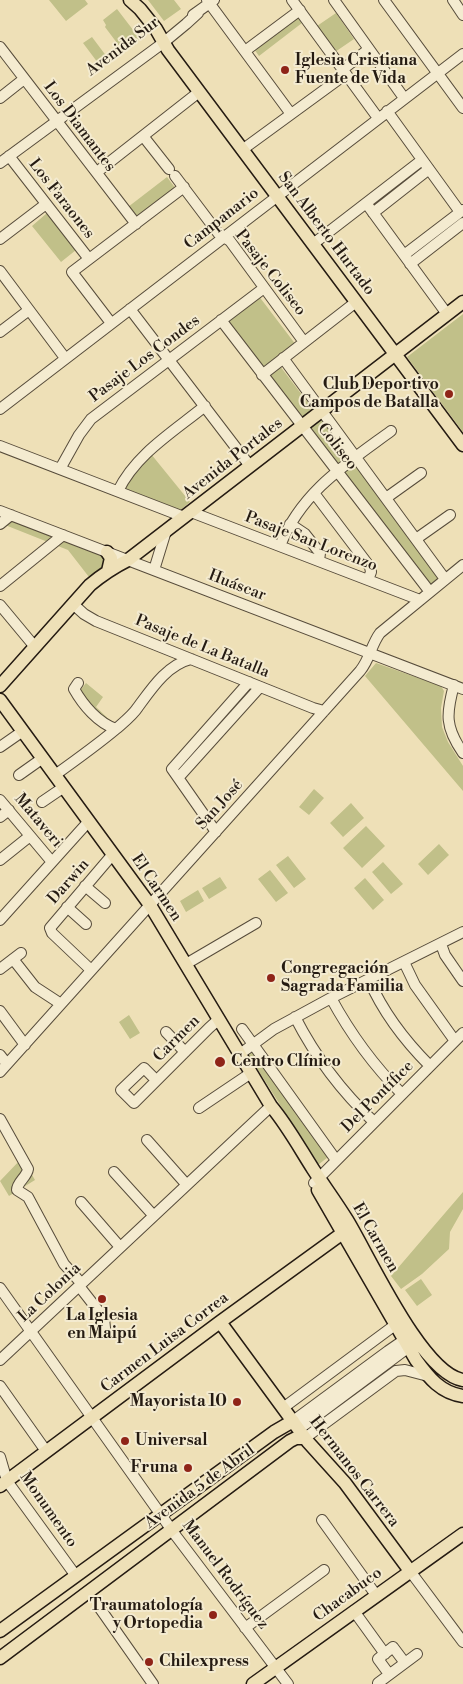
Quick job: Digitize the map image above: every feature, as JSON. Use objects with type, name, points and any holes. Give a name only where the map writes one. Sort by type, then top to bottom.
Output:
[{"type":"main road","name":"San Alberto Hurtado","points":[[160,40],[463,445]]},
{"type":"main road","name":"Avenida Portales","points":[[0,686],[90,585],[108,571],[128,560],[463,302]]},
{"type":"main road","points":[[107,552],[110,558],[108,571]]},
{"type":"main road","name":"El Carmen","points":[[0,700],[150,905],[271,1106],[276,1120],[399,1313],[409,1342]]},
{"type":"main road","name":"El Carmen","points":[[347,1229],[395,1325],[409,1342]]},
{"type":"main road","name":"Carmen Luisa Correa","points":[[4,1483],[347,1229]]},
{"type":"main road","name":"Hermanos Carrera","points":[[220,1322],[317,1454],[345,1483],[410,1571]]},
{"type":"main road","points":[[409,1342],[428,1376],[442,1389],[463,1396]]},
{"type":"main road","points":[[409,1342],[444,1372],[452,1377],[463,1380]]},
{"type":"main road","name":"Avenida 5 de Abril","points":[[0,1631],[274,1432],[299,1429],[296,1438],[171,1528],[0,1658]]},
{"type":"main road","name":"Chacabuco","points":[[253,1684],[463,1534]]},
{"type":"street","points":[[292,0],[378,118]]},
{"type":"street","points":[[334,0],[404,98]]},
{"type":"street","points":[[384,0],[463,108]]},
{"type":"street","points":[[452,0],[463,14]]},
{"type":"street","points":[[210,1],[291,114]]},
{"type":"street","name":"Avenida Sur","points":[[0,163],[87,99],[160,40],[186,24],[210,1]]},
{"type":"street","points":[[245,51],[300,10]]},
{"type":"street","name":"Los Diamantes","points":[[0,47],[136,224]]},
{"type":"street","points":[[242,150],[344,72],[369,49]]},
{"type":"street","name":"Campanario","points":[[0,409],[463,54]]},
{"type":"street","points":[[0,98],[24,80]]},
{"type":"street","points":[[97,172],[199,92]]},
{"type":"street","points":[[387,111],[462,211],[407,259]]},
{"type":"street","name":"Pasaje Coliseo","points":[[143,136],[218,232],[230,241],[304,342]]},
{"type":"street","name":"Los Faraones","points":[[9,156],[89,260]]},
{"type":"street","points":[[313,244],[422,160]]},
{"type":"street","points":[[372,213],[429,169]]},
{"type":"street","points":[[111,323],[72,272],[184,187]]},
{"type":"street","points":[[366,203],[447,314]]},
{"type":"street","points":[[0,239],[46,204]]},
{"type":"street","points":[[407,259],[463,223]]},
{"type":"street","points":[[0,271],[65,358]]},
{"type":"street","name":"Pasaje Los Condes","points":[[60,469],[79,435],[91,419],[264,288]]},
{"type":"street","points":[[262,375],[356,302]]},
{"type":"street","points":[[130,309],[250,466]]},
{"type":"street","points":[[0,332],[29,310]]},
{"type":"street","name":"Coliseo","points":[[221,320],[430,592]]},
{"type":"street","name":"Coliseo","points":[[283,358],[446,579]]},
{"type":"street","points":[[118,491],[127,474],[142,457],[205,406]]},
{"type":"street","points":[[280,546],[290,524],[302,505],[337,471],[391,431]]},
{"type":"street","name":"Pasaje San Lorenzo","points":[[0,446],[118,491],[280,546],[420,600]]},
{"type":"street","points":[[386,498],[420,473]]},
{"type":"street","points":[[314,493],[370,567],[371,572],[368,580]]},
{"type":"street","name":"Huáscar","points":[[0,511],[459,687]]},
{"type":"street","points":[[0,524],[11,515]]},
{"type":"street","points":[[416,539],[450,515]]},
{"type":"street","points":[[290,524],[308,538],[320,554],[319,561]]},
{"type":"street","points":[[154,570],[166,531]]},
{"type":"street","points":[[0,586],[62,535]]},
{"type":"street","name":"San José","points":[[3,1068],[366,664],[375,640],[380,633],[463,565]]},
{"type":"street","name":"Pasaje de La Batalla","points":[[73,604],[92,619],[324,711]]},
{"type":"street","points":[[0,605],[35,647]]},
{"type":"street","points":[[171,651],[174,667]]},
{"type":"street","points":[[55,775],[116,729],[134,712],[156,684],[174,667],[180,662],[191,659]]},
{"type":"street","points":[[78,682],[74,689],[100,721],[105,730],[103,739]]},
{"type":"street","points":[[175,773],[249,682]]},
{"type":"street","points":[[175,773],[260,687]]},
{"type":"street","points":[[459,687],[448,706],[448,721],[454,739],[463,753]]},
{"type":"street","points":[[100,721],[116,729]]},
{"type":"street","points":[[0,747],[23,731]]},
{"type":"street","points":[[19,775],[43,758]]},
{"type":"street","points":[[175,773],[216,832]]},
{"type":"street","points":[[42,802],[64,786]]},
{"type":"street","name":"Mataveri","points":[[0,800],[52,862]]},
{"type":"street","points":[[0,817],[9,810]]},
{"type":"street","points":[[0,920],[89,821]]},
{"type":"street","points":[[0,860],[30,836]]},
{"type":"street","name":"Darwin","points":[[91,970],[50,930],[50,926],[113,854]]},
{"type":"street","points":[[85,886],[104,904]]},
{"type":"street","points":[[67,907],[86,924]]},
{"type":"street","points":[[186,964],[256,923]]},
{"type":"street","points":[[240,1054],[274,1029],[295,1017],[463,932]]},
{"type":"street","points":[[441,944],[463,981]]},
{"type":"street","points":[[0,969],[17,956],[35,987],[61,1004]]},
{"type":"street","points":[[404,962],[415,985],[455,1041]]},
{"type":"street","points":[[369,980],[383,1007],[413,1049],[430,1066]]},
{"type":"street","points":[[331,998],[342,1019],[382,1074],[402,1094]]},
{"type":"street","points":[[0,1011],[25,1044]]},
{"type":"street","points":[[295,1017],[308,1042],[347,1094],[374,1122]]},
{"type":"street","name":"Carmen","points":[[156,1080],[219,1019]]},
{"type":"street","points":[[242,1029],[336,1160]]},
{"type":"street","points":[[166,1032],[185,1052]]},
{"type":"street","name":"Del Pontífice","points":[[316,1180],[463,1033]]},
{"type":"street","points":[[0,1055],[3,1068]]},
{"type":"street","points":[[199,1108],[251,1073]]},
{"type":"street","name":"La Colonia","points":[[0,1360],[271,1106]]},
{"type":"street","points":[[0,1119],[28,1169],[17,1190],[28,1197],[64,1264],[104,1318],[105,1328]]},
{"type":"street","points":[[148,1140],[186,1184]]},
{"type":"street","points":[[114,1172],[153,1215]]},
{"type":"street","points":[[81,1202],[120,1246]]},
{"type":"street","name":"Manuel Rodríguez","points":[[0,1288],[161,1515],[288,1684]]},
{"type":"street","points":[[283,1408],[395,1325]]},
{"type":"street","points":[[299,1429],[409,1342]]},
{"type":"street","name":"Avenida 5 de Abril","points":[[299,1429],[396,1371],[405,1370],[428,1376]]},
{"type":"street","points":[[0,1386],[46,1451]]},
{"type":"street","name":"Monumento","points":[[0,1458],[4,1483],[76,1576]]},
{"type":"street","points":[[322,1520],[376,1595]]},
{"type":"street","points":[[245,1628],[324,1570]]},
{"type":"street","name":"Hermanos Carrera","points":[[410,1571],[463,1642]]},
{"type":"street","points":[[99,1607],[154,1684]]},
{"type":"street","points":[[354,1611],[385,1654]]},
{"type":"street","points":[[389,1674],[378,1659],[385,1654],[394,1648],[405,1663]]},
{"type":"street","points":[[378,1683],[416,1654]]},
{"type":"shaded area","points":[[49,0],[85,0],[88,4],[66,21]]},
{"type":"shaded area","points":[[148,0],[174,0],[181,9],[164,21]]},
{"type":"shaded area","points":[[117,9],[140,39],[123,51],[105,27],[106,25],[103,20]]},
{"type":"shaded area","points":[[336,13],[354,39],[335,52],[317,26]]},
{"type":"shaded area","points":[[297,16],[302,23],[259,56],[254,49]]},
{"type":"shaded area","points":[[92,37],[107,57],[98,63],[83,43]]},
{"type":"shaded area","points":[[167,177],[176,189],[137,219],[128,207]]},
{"type":"shaded area","points":[[47,213],[76,250],[61,262],[32,226]]},
{"type":"shaded area","points":[[258,295],[296,345],[265,370],[226,320]]},
{"type":"shaded area","name":"Club Deportivo Campos de Batalla","points":[[463,314],[463,432],[407,357]]},
{"type":"shaded area","points":[[280,366],[441,578],[429,587],[269,375]]},
{"type":"shaded area","points":[[151,454],[190,502],[178,512],[122,489],[135,469]]},
{"type":"shaded area","points":[[0,514],[104,556],[107,564],[89,577],[68,550],[0,523]]},
{"type":"shaded area","points":[[376,663],[441,686],[444,691],[441,708],[442,727],[448,742],[463,766],[463,791],[365,676]]},
{"type":"shaded area","points":[[86,683],[103,697],[96,707],[115,725],[109,724],[79,692]]},
{"type":"shaded area","points":[[314,789],[324,798],[309,815],[299,807]]},
{"type":"shaded area","points":[[351,803],[364,818],[343,837],[330,823]]},
{"type":"shaded area","points":[[366,826],[385,846],[362,868],[343,848]]},
{"type":"shaded area","points":[[439,844],[449,855],[428,875],[418,864]]},
{"type":"shaded area","points":[[288,856],[306,879],[294,888],[276,865]]},
{"type":"shaded area","points":[[383,862],[403,884],[391,894],[372,872]]},
{"type":"shaded area","points":[[270,870],[288,893],[276,902],[258,879]]},
{"type":"shaded area","points":[[220,877],[227,888],[209,899],[202,888]]},
{"type":"shaded area","points":[[365,878],[384,900],[373,910],[354,888]]},
{"type":"shaded area","points":[[198,890],[204,901],[186,912],[180,901]]},
{"type":"shaded area","points":[[129,1015],[140,1033],[130,1039],[119,1022]]},
{"type":"shaded area","points":[[251,1050],[328,1157],[318,1165],[248,1054]]},
{"type":"shaded area","points":[[22,1158],[35,1180],[9,1196],[0,1181]]},
{"type":"shaded area","points":[[463,1192],[463,1209],[450,1232],[449,1249],[422,1274],[401,1289],[391,1276]]},
{"type":"shaded area","points":[[421,1279],[432,1295],[417,1306],[405,1290]]},
{"type":"place","name":"Iglesia Cristiana Fuente de Vida","points":[[285,70]]},
{"type":"place","name":"Club Deportivo Campos de Batalla","points":[[449,394]]},
{"type":"place","name":"Congregación Sagrada Familia","points":[[271,978]]},
{"type":"place","name":"Centro Clínico","points":[[220,1062]]},
{"type":"place","name":"La Iglesia en Maipú","points":[[102,1299]]},
{"type":"place","name":"Mayorista 10","points":[[237,1402]]},
{"type":"place","name":"Universal","points":[[125,1441]]},
{"type":"place","name":"Fruna","points":[[188,1468]]},
{"type":"place","name":"Traumatología y Ortopedia","points":[[213,1615]]},
{"type":"place","name":"Chilexpress","points":[[149,1662]]}]
